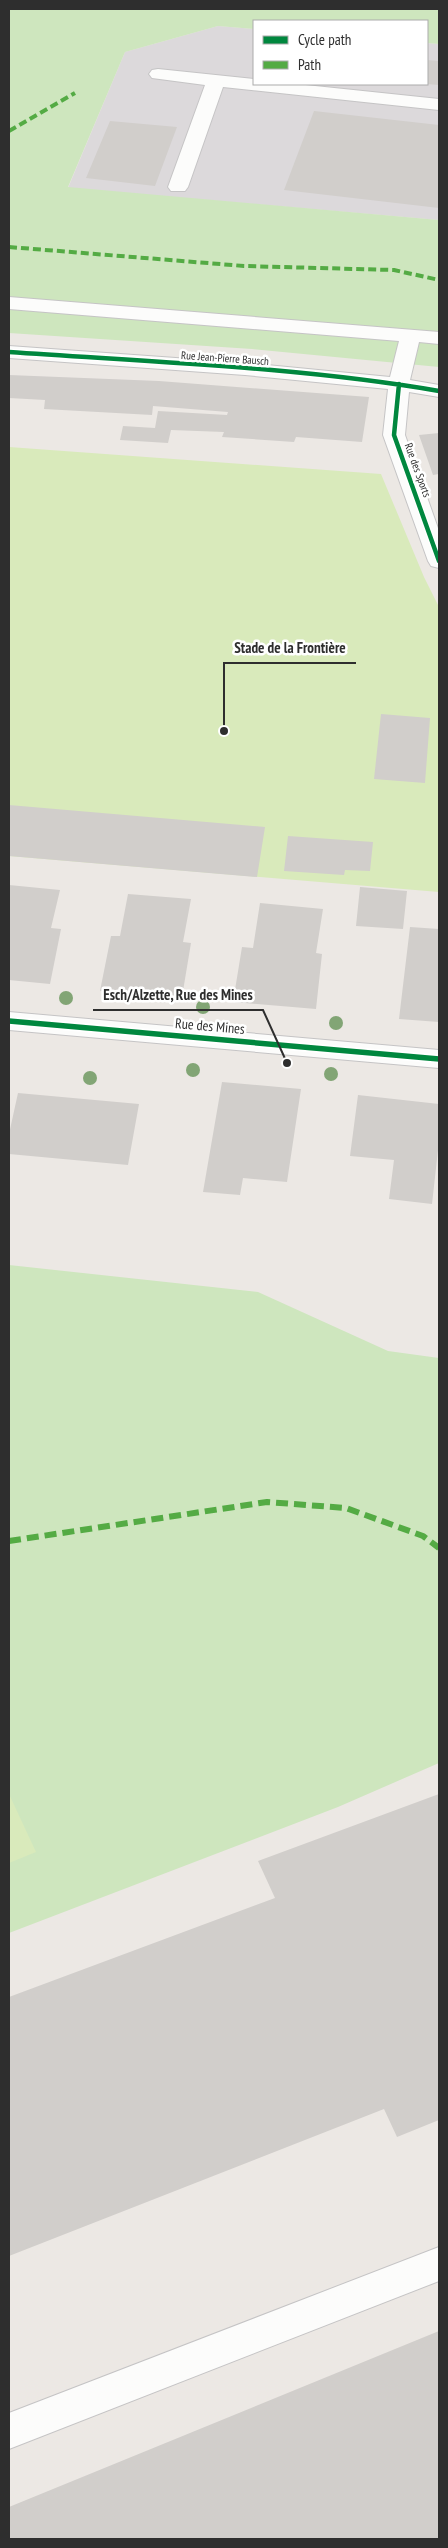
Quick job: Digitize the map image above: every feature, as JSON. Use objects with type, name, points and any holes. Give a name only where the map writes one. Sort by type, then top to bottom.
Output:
[{"type":"street","points":[[158,74],[253,84]]},
{"type":"street","points":[[178,187],[216,80]]},
{"type":"street","points":[[261,85],[439,105]]},
{"type":"street","points":[[9,303],[439,338]]},
{"type":"street","name":"Rue des Sports","points":[[410,335],[399,384],[394,435],[439,561]]},
{"type":"street","name":"Rue Jean-Pierre Bausch","points":[[9,352],[244,369],[399,384],[439,392]]},
{"type":"street","name":"Rue des Mines","points":[[9,1021],[439,1059]]},
{"type":"street","points":[[9,2430],[439,2264]]},
{"type":"shaded area","points":[[218,26],[253,29],[253,85],[428,85],[428,43],[439,44],[439,220],[68,188],[125,52]]},
{"type":"green space","points":[[9,9],[439,9],[439,44],[428,43],[428,20],[253,20],[253,29],[218,26],[125,52],[68,187],[439,220],[439,367],[252,349],[9,333]]},
{"type":"green space","points":[[9,447],[381,474],[424,577],[439,607],[439,892],[9,856]]},
{"type":"green space","points":[[9,1265],[258,1292],[388,1351],[439,1358],[439,1763],[338,1807],[9,1933]]},
{"type":"green space","points":[[9,1794],[36,1852],[9,1863]]},
{"type":"building","points":[[428,60],[439,61],[439,85],[428,84]]},
{"type":"building","points":[[314,111],[439,125],[439,208],[284,190]]},
{"type":"building","points":[[110,121],[177,127],[155,186],[86,178]]},
{"type":"building","points":[[9,375],[159,381],[369,397],[362,442],[296,437],[294,442],[222,437],[224,432],[171,430],[168,443],[120,440],[123,426],[155,428],[158,411],[227,415],[228,412],[153,406],[152,415],[44,409],[45,400],[9,398]]},
{"type":"building","points":[[439,433],[439,474],[433,475],[419,435]]},
{"type":"building","points":[[381,714],[430,718],[425,783],[374,779]]},
{"type":"building","points":[[9,805],[265,827],[257,877],[9,856]]},
{"type":"building","points":[[288,836],[373,842],[370,871],[345,870],[344,875],[284,871]]},
{"type":"building","points":[[9,885],[60,890],[51,928],[61,929],[50,984],[9,980]]},
{"type":"building","points":[[360,887],[407,891],[403,929],[356,926]]},
{"type":"building","points":[[128,894],[191,899],[183,942],[191,943],[182,997],[100,991],[111,936],[120,936]]},
{"type":"building","points":[[260,903],[323,909],[316,953],[322,954],[316,1009],[233,1002],[242,947],[253,948]]},
{"type":"building","points":[[410,927],[439,929],[439,1022],[399,1019]]},
{"type":"building","points":[[222,1082],[301,1089],[287,1182],[243,1178],[240,1195],[203,1192]]},
{"type":"building","points":[[18,1093],[139,1104],[128,1165],[9,1154],[9,1134]]},
{"type":"building","points":[[358,1095],[439,1104],[439,1141],[432,1204],[389,1199],[394,1160],[350,1156]]},
{"type":"building","points":[[439,1794],[439,2120],[397,2137],[384,2109],[9,2256],[9,1997],[275,1898],[258,1861]]},
{"type":"building","points":[[439,2331],[439,2539],[9,2539],[9,2507]]},
{"type":"marked path","points":[[9,131],[75,93]]},
{"type":"marked path","points":[[9,247],[244,266],[394,270],[439,280]]},
{"type":"marked path","points":[[9,1541],[267,1502],[346,1508],[423,1536],[439,1548]]},
{"type":"cycle path","points":[[9,352],[245,369],[399,384],[439,391]]},
{"type":"cycle path","points":[[399,384],[394,435],[439,561]]},
{"type":"cycle path","points":[[9,1021],[439,1059]]},
{"type":"place","name":"Stade de la Frontière","points":[[224,731]]},
{"type":"place","name":"Esch/Alzette, Rue des Mines","points":[[287,1063]]}]
